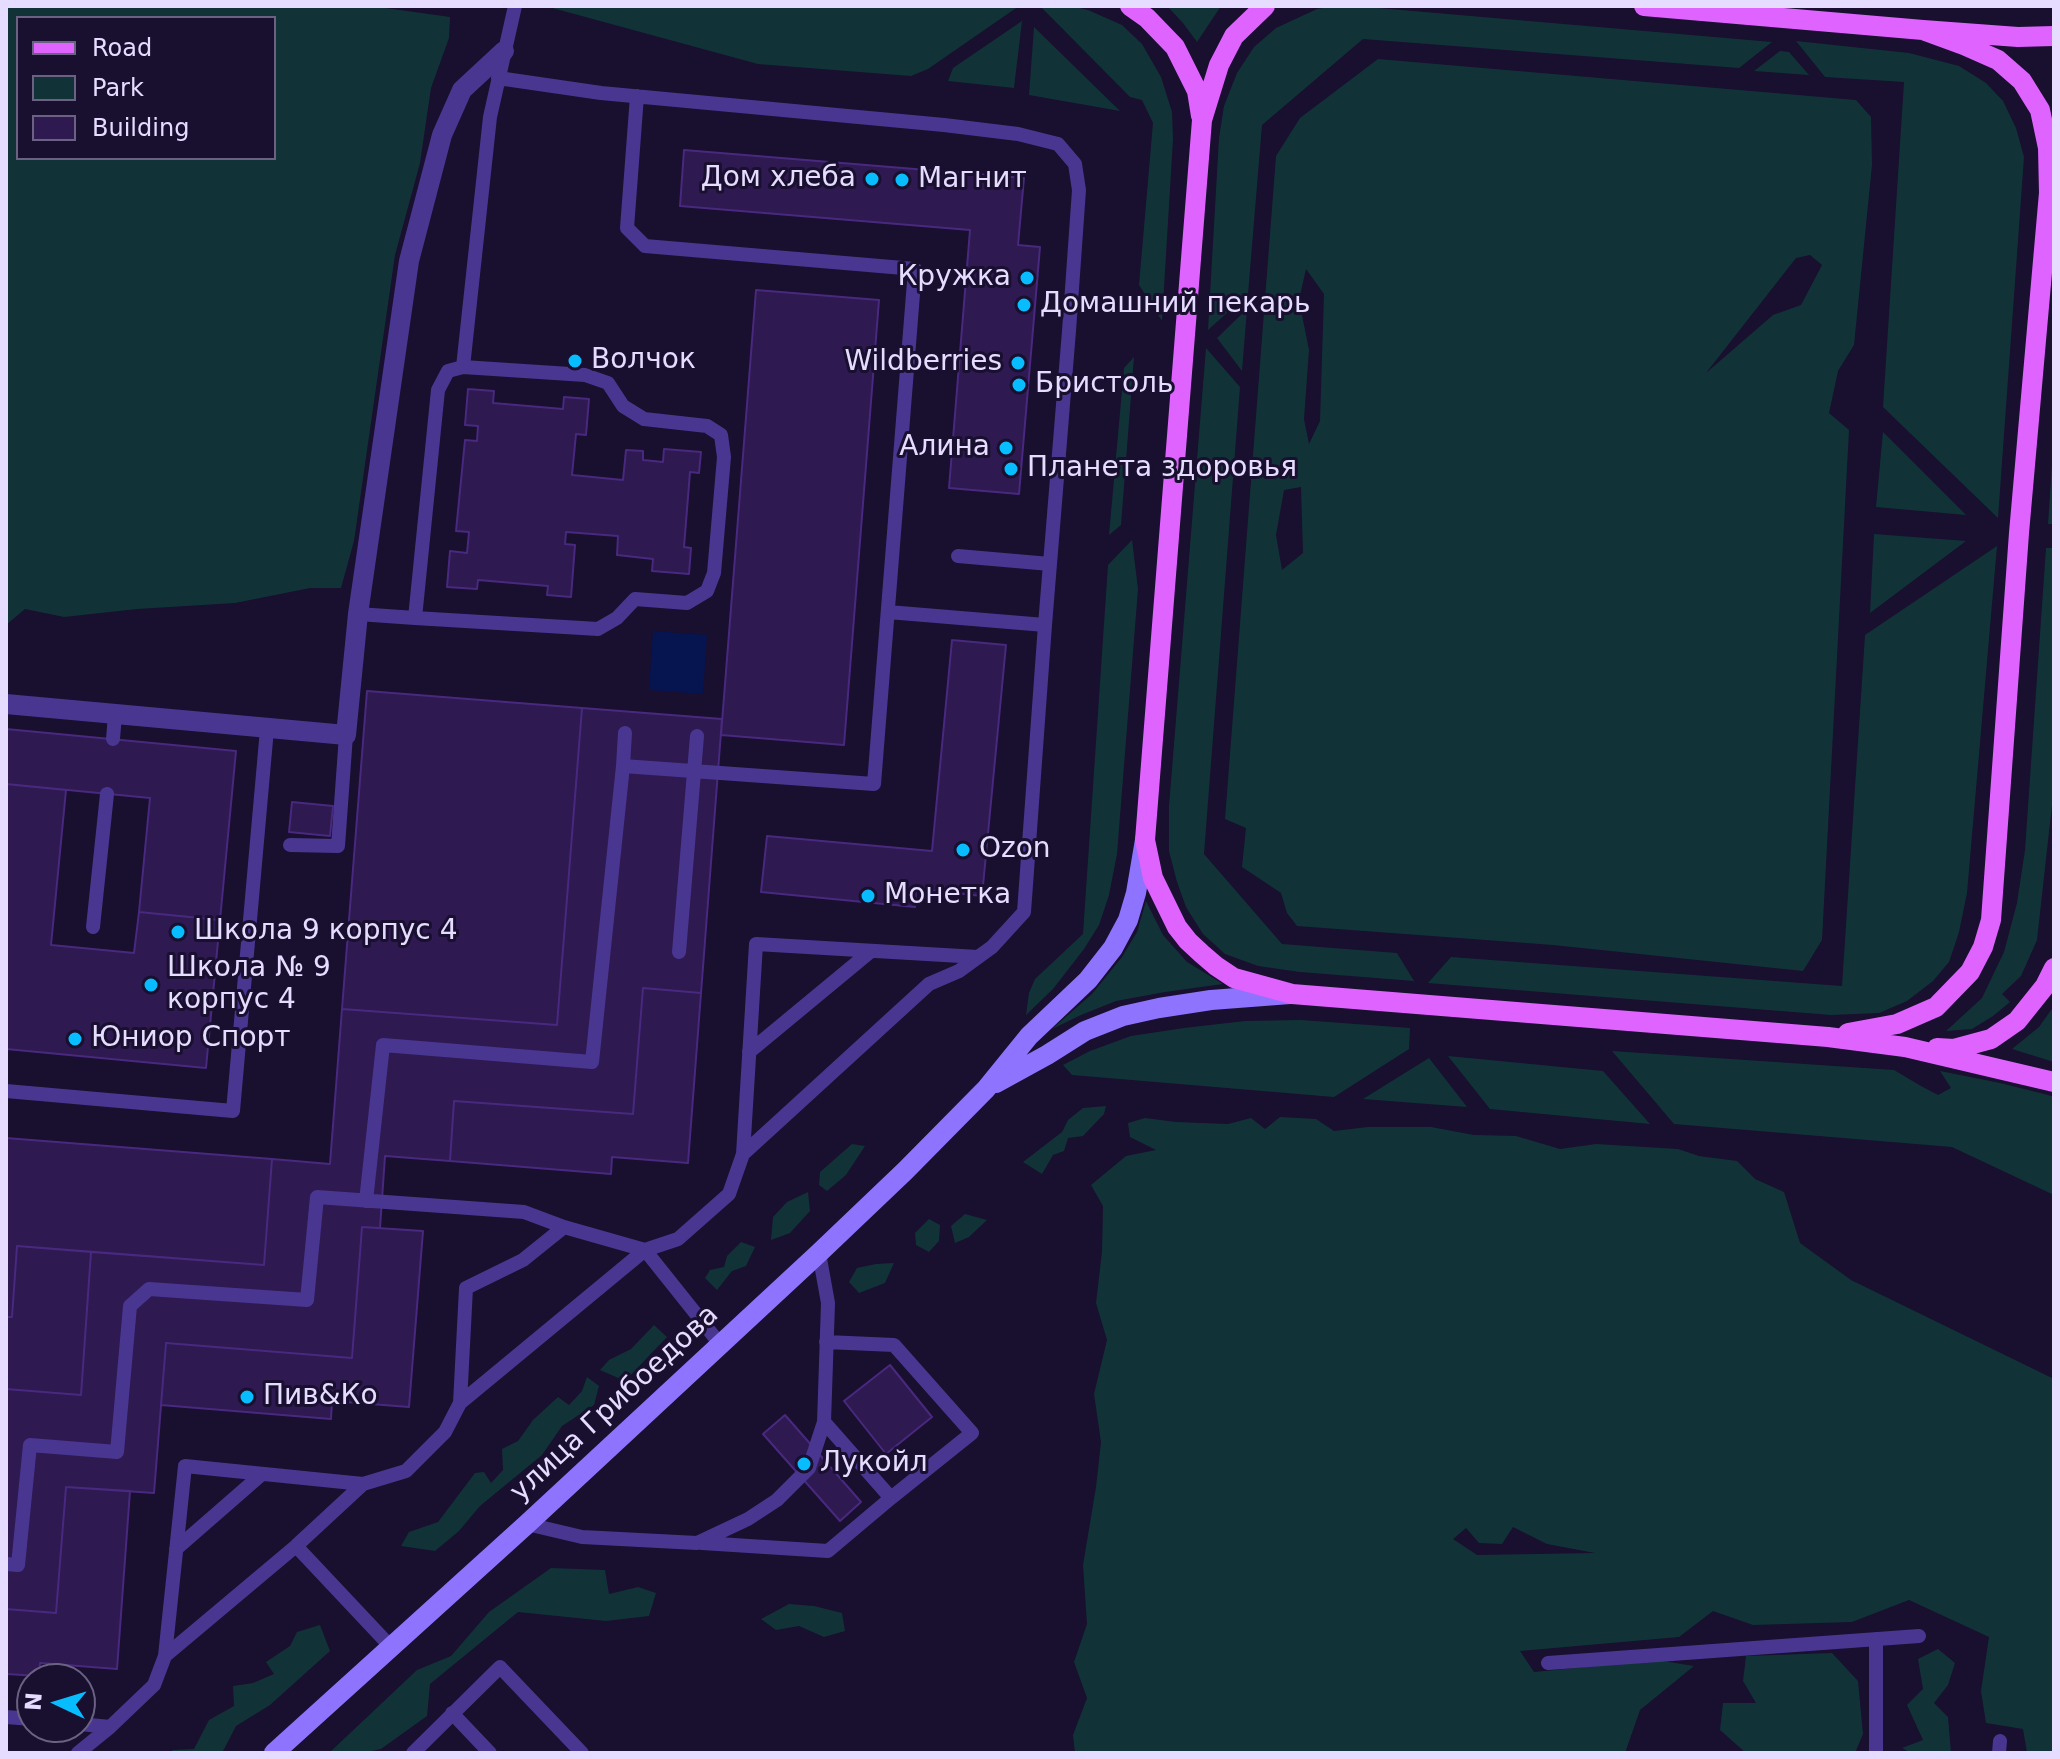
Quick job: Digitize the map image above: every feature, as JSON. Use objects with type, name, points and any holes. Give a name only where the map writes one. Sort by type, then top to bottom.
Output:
[{"type":"main road","points":[[1130,6],[1147,18],[1175,47],[1197,91],[1202,120]]},
{"type":"main road","points":[[986,1089],[1029,1036],[1088,980],[1113,948],[1128,920],[1136,893],[1145,840],[1202,120],[1219,65],[1234,36],[1265,6]]},
{"type":"main road","points":[[1644,6],[2018,37],[2054,36]]},
{"type":"main road","points":[[1828,1037],[1897,1024],[1936,1007],[1970,972],[1983,947],[1991,920],[2019,533],[2049,193],[2048,148],[2040,110],[2022,81],[1998,60],[1923,30]]},
{"type":"main road","points":[[2018,37],[2054,51]]},
{"type":"main road","points":[[1145,840],[1153,878],[1177,927],[1188,941],[1234,978],[1292,994]]},
{"type":"main road","points":[[986,1089],[1085,1031],[1123,1016],[1211,1000],[1292,994],[1954,1049],[1991,1039],[2017,1021],[2045,986],[2054,968]]},
{"type":"main road","points":[[1905,1047],[2054,1082]]},
{"type":"main road","name":"улица Грибоедова","points":[[274,1753],[819,1253],[986,1089]]},
{"type":"street","points":[[6,704],[346,735],[358,614],[409,261],[442,135],[462,90],[504,51]]},
{"type":"lane","points":[[463,367],[490,117],[515,6]]},
{"type":"lane","points":[[498,78],[601,93],[1018,134],[1058,144],[1075,164],[1079,190],[1024,912],[992,947],[959,971],[929,984],[743,1154]]},
{"type":"lane","points":[[623,766],[874,784],[915,269],[645,246],[627,228],[637,96]]},
{"type":"lane","points":[[358,614],[415,618],[598,629],[617,618],[635,599],[687,603],[707,591],[714,573],[724,457],[721,435],[707,426],[644,419],[623,406],[608,383],[585,375],[463,367],[448,371],[438,390],[415,618]]},
{"type":"lane","points":[[958,556],[1050,564]]},
{"type":"lane","points":[[888,612],[1045,625]]},
{"type":"lane","points":[[113,739],[115,715]]},
{"type":"lane","points":[[6,1091],[233,1111],[267,729]]},
{"type":"lane","points":[[366,1201],[383,1045],[592,1062],[625,733]]},
{"type":"lane","points":[[290,845],[338,846],[346,735]]},
{"type":"lane","points":[[679,952],[697,736]]},
{"type":"lane","points":[[93,927],[107,794]]},
{"type":"lane","points":[[78,1753],[154,1685],[165,1656],[185,1466],[363,1484],[406,1471],[445,1432],[460,1403],[645,1250],[678,1239],[729,1194],[743,1154],[756,944],[978,957]]},
{"type":"lane","points":[[749,1052],[871,951]]},
{"type":"lane","points":[[6,1564],[18,1565],[30,1445],[117,1452],[130,1306],[149,1289],[307,1300],[317,1197],[524,1212],[645,1250],[720,1344]]},
{"type":"lane","points":[[460,1403],[466,1288],[523,1260],[564,1227]]},
{"type":"lane","points":[[697,1543],[748,1519],[777,1500],[809,1468],[824,1422],[828,1303],[819,1253]]},
{"type":"lane","points":[[527,1524],[582,1537],[828,1551],[972,1433],[894,1345],[826,1342]]},
{"type":"lane","points":[[824,1422],[891,1498]]},
{"type":"lane","points":[[176,1549],[262,1474]]},
{"type":"lane","points":[[165,1656],[296,1546],[363,1484]]},
{"type":"lane","points":[[296,1546],[391,1647]]},
{"type":"lane","points":[[1548,1663],[1919,1636]]},
{"type":"lane","points":[[1876,1639],[1876,1753]]},
{"type":"lane","points":[[413,1753],[500,1667],[582,1753]]},
{"type":"lane","points":[[452,1713],[490,1753]]},
{"type":"lane","points":[[96,1726],[110,1727]]},
{"type":"green space","points":[[6,6],[371,6],[450,17],[449,38],[431,88],[420,163],[395,255],[354,541],[341,588],[310,588],[235,603],[64,617],[25,609],[6,625]]},
{"type":"green space","points":[[545,6],[1019,6],[928,69],[911,76],[758,64]]},
{"type":"green space","points":[[1040,6],[1071,6],[1122,25],[1142,44],[1161,77],[1172,112],[1173,139],[1162,321],[1139,285],[1153,123],[1142,100],[1130,97]]},
{"type":"green space","points":[[1167,6],[1221,6],[1197,42]]},
{"type":"green space","points":[[1335,6],[1772,42],[1739,68],[1363,39],[1262,125],[1248,294],[1208,330],[1219,138],[1224,106],[1237,73],[1254,47],[1276,28],[1317,9]]},
{"type":"green space","points":[[1022,21],[1014,88],[948,81],[953,68]]},
{"type":"green space","points":[[1034,27],[1120,111],[1029,95]]},
{"type":"green space","points":[[1796,41],[1909,53],[1959,66],[1986,83],[2003,101],[2016,128],[2024,157],[1998,518],[1883,407],[1904,82],[1825,77]]},
{"type":"green space","points":[[1780,51],[1789,52],[1809,75],[1754,71]]},
{"type":"green space","points":[[1378,59],[1856,100],[1871,117],[1872,165],[1854,345],[1838,371],[1829,413],[1849,430],[1822,940],[1803,971],[1553,945],[1297,926],[1287,913],[1281,893],[1242,867],[1246,828],[1225,819],[1276,156],[1300,118]],"holes":[[[1810,255],[1822,265],[1801,305],[1773,315],[1706,373],[1796,258]],[[1306,269],[1324,294],[1320,421],[1309,444],[1304,419],[1309,350],[1299,300]],[[1301,487],[1303,553],[1282,570],[1276,535],[1284,490]]]},
{"type":"green space","points":[[1247,309],[1242,371],[1217,338]]},
{"type":"green space","points":[[1206,348],[1240,387],[1204,854],[1282,944],[1397,953],[1414,981],[1258,966],[1225,954],[1203,934],[1186,907],[1177,882],[1169,851],[1169,806]]},
{"type":"green space","points":[[1134,357],[1121,525],[1109,535],[1124,368]]},
{"type":"green space","points":[[1883,432],[1966,515],[1876,507]]},
{"type":"green space","points":[[2054,435],[2054,524],[2048,524]]},
{"type":"green space","points":[[1874,534],[1966,541],[1870,613]]},
{"type":"green space","points":[[1132,540],[1138,589],[1117,854],[1109,895],[1099,925],[1084,949],[1053,989],[1026,1015],[1029,993],[1035,979],[1083,934],[1108,565]]},
{"type":"green space","points":[[1997,546],[1967,893],[1949,962],[1933,981],[1907,1001],[1879,1013],[1831,1015],[1428,983],[1451,957],[1842,986],[1865,635]]},
{"type":"green space","points":[[2046,548],[2054,548],[2054,787],[2037,940],[2021,976],[2002,994],[2010,1002],[1972,1029],[1946,1031],[1982,998],[2004,952],[2017,903],[2025,850]]},
{"type":"green space","points":[[1146,901],[1163,935],[1187,962],[1223,984],[1116,1001],[1052,1029],[1092,994],[1122,957],[1137,932]]},
{"type":"green space","points":[[2054,1006],[2054,1062],[2012,1049],[2039,1027]]},
{"type":"green space","points":[[1301,1020],[1410,1028],[1409,1049],[1334,1097],[1072,1075],[1063,1065],[1131,1036],[1245,1021]]},
{"type":"green space","points":[[1612,1051],[1894,1070],[1938,1095],[1951,1088],[1940,1071],[2048,1095],[2054,1097],[2054,1195],[1952,1147],[1674,1124]]},
{"type":"green space","points":[[1448,1056],[1603,1071],[1650,1124],[1490,1109]]},
{"type":"green space","points":[[1429,1058],[1467,1107],[1363,1099]]},
{"type":"green space","points":[[1106,1106],[1104,1114],[1083,1136],[1068,1138],[1064,1151],[1053,1155],[1042,1174],[1023,1162],[1062,1132],[1068,1120],[1083,1108]]},
{"type":"green space","points":[[1280,1117],[1316,1119],[1334,1131],[1368,1127],[1431,1127],[1474,1135],[1516,1136],[1560,1149],[1596,1144],[1678,1149],[1699,1156],[1737,1161],[1755,1179],[1784,1192],[1800,1243],[1851,1280],[2054,1379],[2054,1753],[2027,1753],[2023,1729],[1986,1723],[1981,1691],[1989,1637],[1909,1600],[1852,1622],[1753,1625],[1713,1611],[1679,1637],[1520,1651],[1534,1672],[1657,1660],[1694,1666],[1640,1710],[1625,1753],[1075,1753],[1073,1735],[1087,1698],[1074,1662],[1087,1624],[1083,1565],[1101,1442],[1094,1394],[1107,1340],[1096,1303],[1103,1206],[1091,1185],[1126,1156],[1156,1150],[1130,1137],[1128,1123],[1145,1118],[1228,1124],[1251,1118],[1265,1129]],"holes":[[[1513,1527],[1547,1544],[1595,1553],[1477,1555],[1453,1539],[1466,1528],[1479,1543],[1502,1544]]]},
{"type":"green space","points":[[852,1144],[865,1146],[846,1175],[827,1191],[819,1185],[820,1172]]},
{"type":"green space","points":[[808,1192],[810,1211],[790,1233],[771,1240],[773,1217],[787,1202]]},
{"type":"green space","points":[[965,1214],[987,1220],[969,1237],[955,1243],[951,1226]]},
{"type":"green space","points":[[929,1219],[940,1225],[939,1241],[929,1252],[916,1245],[915,1233]]},
{"type":"green space","points":[[741,1242],[755,1247],[746,1266],[732,1271],[717,1290],[705,1278],[710,1270],[724,1267],[727,1256]]},
{"type":"green space","points":[[894,1263],[885,1283],[859,1293],[849,1282],[857,1268]]},
{"type":"green space","points":[[654,1325],[667,1337],[625,1381],[600,1370],[609,1360],[631,1349]]},
{"type":"green space","points":[[587,1377],[599,1386],[594,1405],[562,1426],[542,1455],[480,1506],[459,1531],[435,1551],[401,1546],[409,1532],[438,1522],[475,1473],[484,1472],[491,1483],[503,1470],[502,1449],[518,1441],[533,1420],[558,1397],[569,1405],[582,1391]]},
{"type":"green space","points":[[551,1568],[605,1570],[609,1594],[638,1587],[656,1593],[649,1616],[606,1621],[518,1612],[430,1684],[427,1716],[381,1749],[362,1753],[329,1753],[417,1670],[451,1656],[489,1612]]},
{"type":"green space","points":[[789,1604],[842,1613],[845,1631],[824,1637],[799,1626],[776,1630],[761,1619]]},
{"type":"green space","points":[[320,1625],[330,1651],[270,1705],[236,1726],[222,1753],[170,1753],[173,1750],[194,1749],[209,1720],[234,1706],[233,1686],[253,1683],[274,1674],[266,1662],[290,1646],[297,1632]]},
{"type":"green space","points":[[1938,1649],[1955,1663],[1948,1685],[1934,1703],[1948,1717],[1951,1753],[1911,1753],[1902,1748],[1923,1740],[1907,1705],[1923,1689],[1918,1659]]},
{"type":"green space","points":[[1832,1653],[1858,1681],[1863,1734],[1855,1753],[1746,1753],[1720,1730],[1723,1703],[1756,1703],[1743,1681],[1746,1656]]},
{"type":"shaded area","points":[[653,631],[707,635],[703,694],[649,690]]},
{"type":"building","points":[[684,150],[1024,178],[1018,245],[1040,247],[1019,494],[949,488],[970,230],[680,206]]},
{"type":"building","points":[[756,290],[879,300],[844,745],[721,735]]},
{"type":"building","points":[[468,389],[494,391],[493,403],[563,409],[564,397],[589,399],[586,435],[576,434],[572,475],[623,480],[626,450],[643,451],[643,460],[663,462],[664,449],[701,452],[699,473],[690,472],[684,547],[691,548],[689,574],[652,571],[653,559],[617,555],[618,536],[566,532],[565,544],[575,545],[571,597],[547,595],[548,586],[478,580],[477,589],[447,587],[450,551],[467,553],[469,532],[456,531],[465,440],[477,441],[478,426],[465,425]]},
{"type":"building","points":[[952,640],[1006,645],[982,896],[916,889],[915,907],[761,892],[767,836],[932,851]]},
{"type":"building","points":[[367,691],[582,708],[557,1025],[342,1009]]},
{"type":"building","points":[[582,708],[722,719],[701,993],[643,988],[633,1114],[454,1101],[450,1161],[385,1156],[380,1228],[362,1227],[352,1358],[166,1343],[154,1493],[66,1487],[56,1613],[6,1609],[6,1389],[81,1395],[91,1252],[264,1265],[272,1159],[330,1164],[342,1009],[557,1025]]},
{"type":"building","points":[[6,729],[236,751],[220,920],[139,912],[150,798],[6,784]]},
{"type":"building","name":"Школа 9 корпус 4","points":[[6,784],[66,790],[51,945],[134,953],[139,912],[220,920],[206,1068],[6,1049]]},
{"type":"building","points":[[292,802],[333,806],[330,836],[289,832]]},
{"type":"building","points":[[643,988],[701,993],[688,1163],[612,1157],[611,1174],[450,1161],[454,1101],[633,1114]]},
{"type":"building","points":[[6,1138],[272,1159],[264,1265],[17,1246],[12,1317],[6,1317]]},
{"type":"building","points":[[362,1227],[423,1231],[409,1407],[332,1401],[331,1419],[161,1405],[166,1343],[352,1358]]},
{"type":"building","points":[[17,1246],[91,1252],[81,1395],[6,1389],[6,1317],[12,1317]]},
{"type":"building","points":[[890,1365],[932,1417],[886,1454],[844,1401]]},
{"type":"building","points":[[785,1415],[861,1502],[840,1521],[763,1434]]},
{"type":"building","points":[[66,1487],[130,1491],[117,1669],[96,1667],[96,1663],[16,1663],[16,1675],[6,1674],[6,1609],[56,1613]]},
{"type":"place","name":"Дом хлеба","points":[[872,179]]},
{"type":"place","name":"Магнит","points":[[902,180]]},
{"type":"place","name":"Кружка","points":[[1027,278]]},
{"type":"place","name":"Домашний пекарь","points":[[1024,305]]},
{"type":"place","name":"Волчок","points":[[575,361]]},
{"type":"place","name":"Wildberries","points":[[1018,363]]},
{"type":"place","name":"Бристоль","points":[[1019,385]]},
{"type":"place","name":"Алина","points":[[1006,448]]},
{"type":"place","name":"Планета здоровья","points":[[1011,469]]},
{"type":"place","name":"Ozon","points":[[963,850]]},
{"type":"place","name":"Монетка","points":[[868,896]]},
{"type":"place","name":"Школа 9 корпус 4","points":[[178,932]]},
{"type":"place","name":"Школа № 9 корпус 4","points":[[151,985]]},
{"type":"place","name":"Юниор Спорт","points":[[75,1039]]},
{"type":"place","name":"Пив&Ко","points":[[247,1397]]},
{"type":"place","name":"Лукойл","points":[[804,1464]]}]
